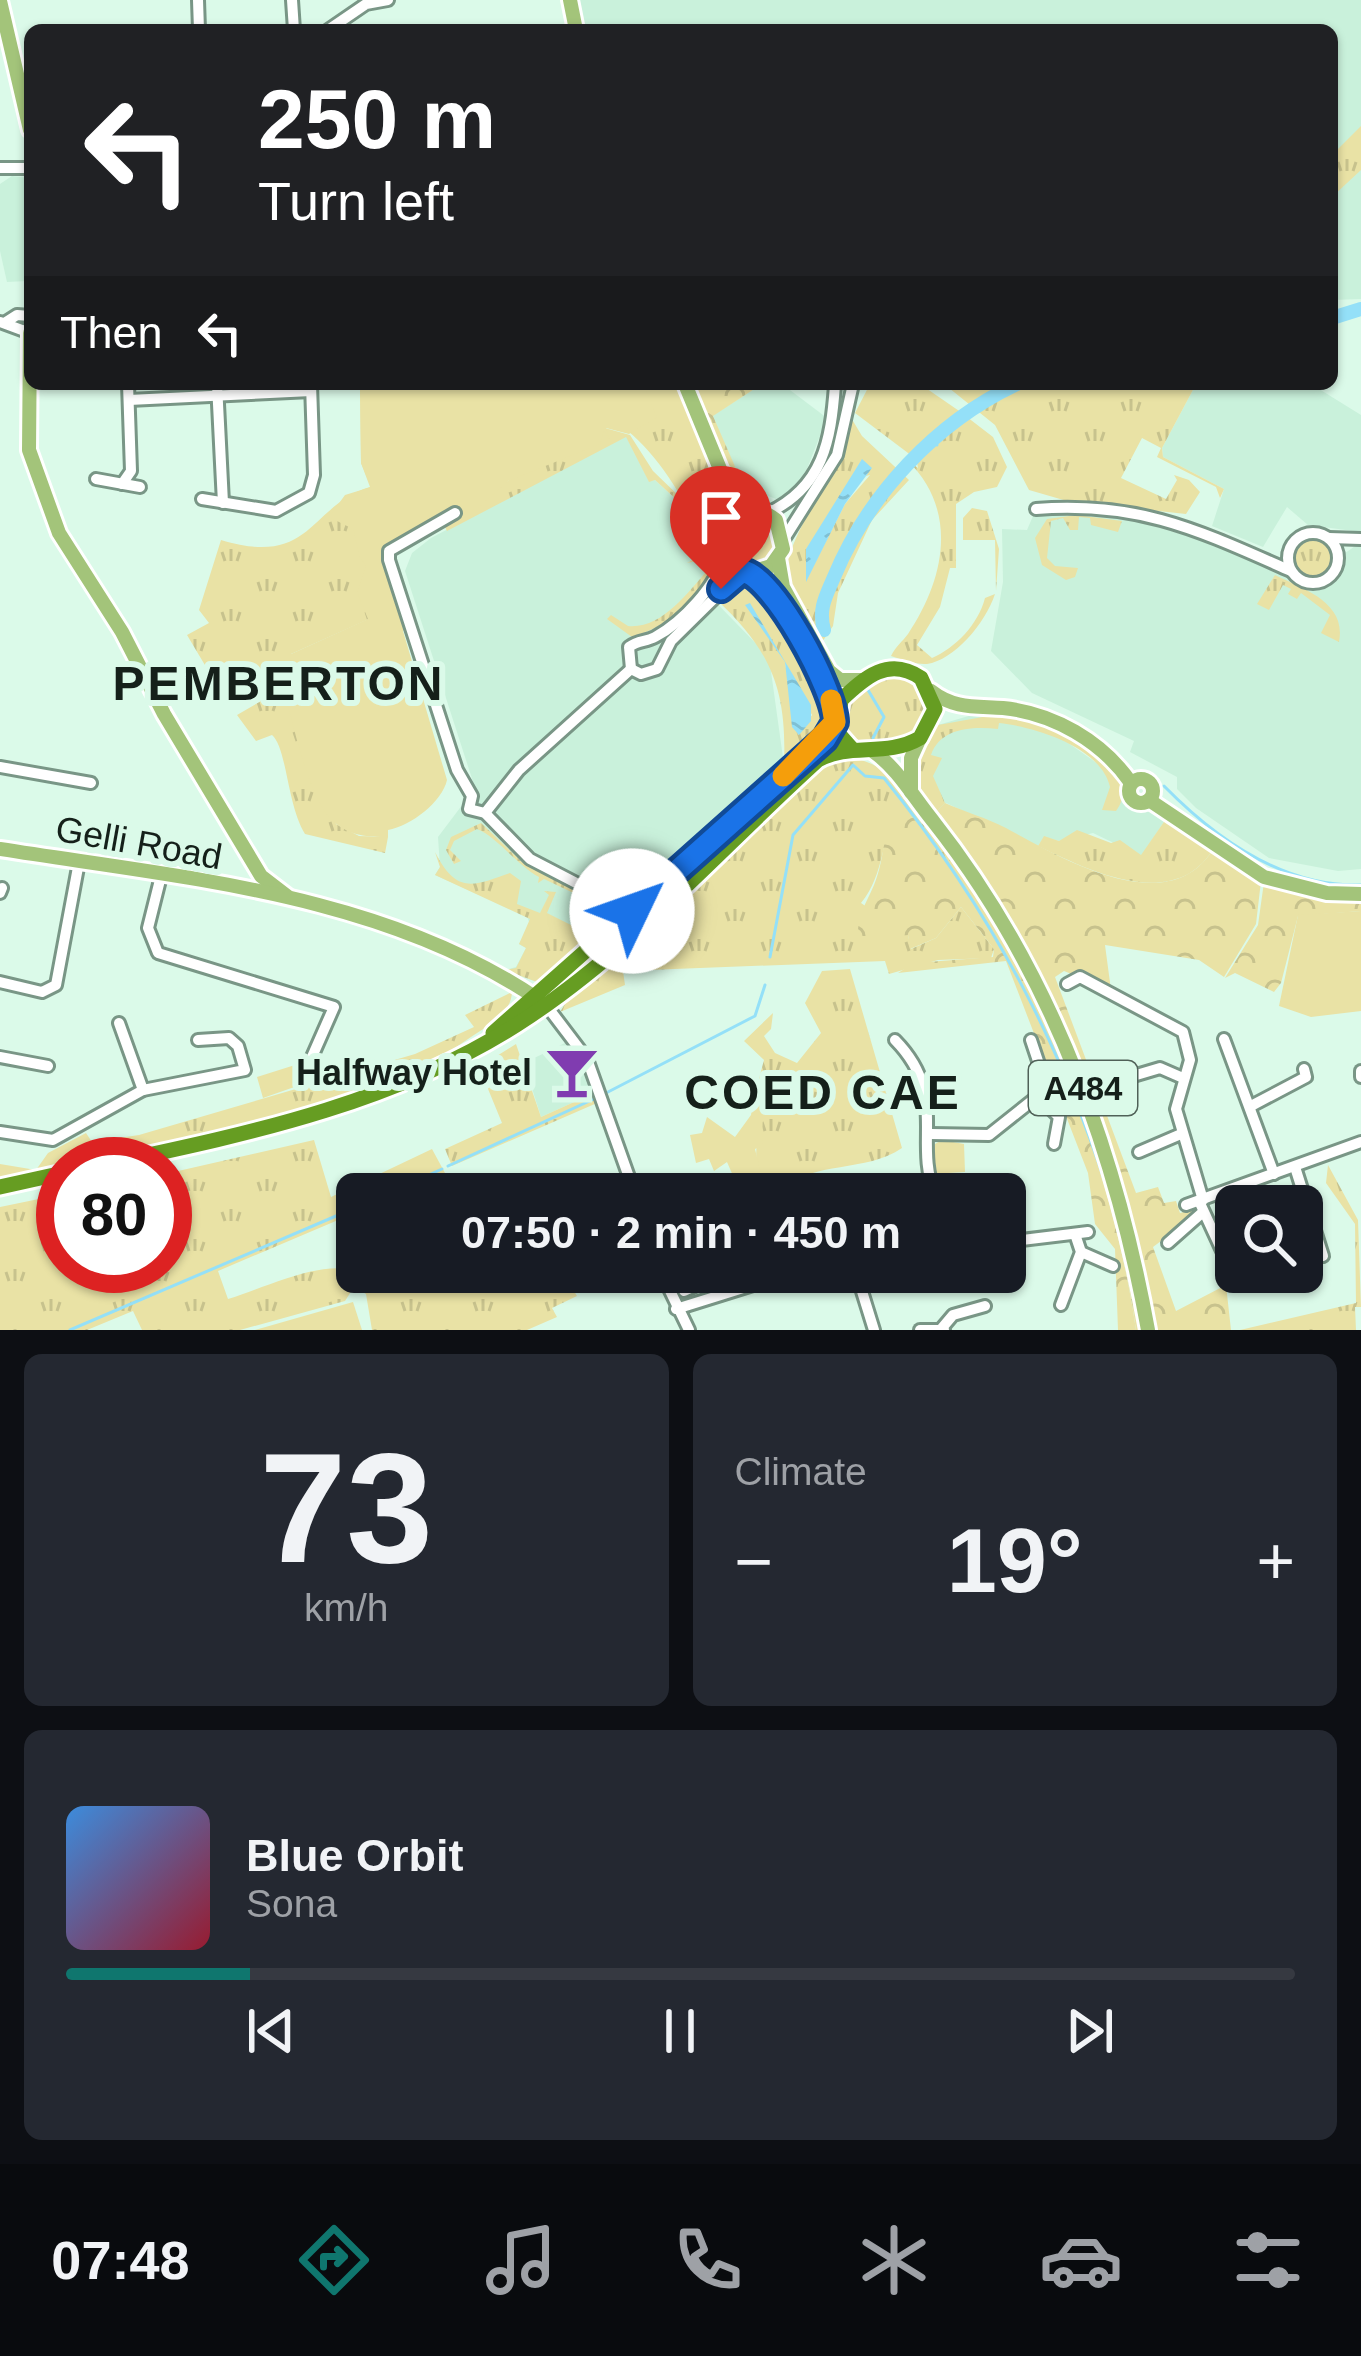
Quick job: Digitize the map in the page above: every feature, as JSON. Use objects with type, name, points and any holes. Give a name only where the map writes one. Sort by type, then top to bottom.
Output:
[{"type":"highway","points":[[192,1146],[344,1105],[491,1036],[540,1000],[634,920],[818,760],[851,749],[874,752],[925,732],[934,709],[931,691],[915,673],[893,668],[864,680],[842,700],[825,739],[634,920],[606,935],[540,1000]]},
{"type":"highway","points":[[836,718],[851,749]]},
{"type":"highway","points":[[0,1187],[36,1179]]},
{"type":"main road","points":[[0,1],[24,103]]},
{"type":"main road","points":[[30,390],[29,450],[78,570],[122,632],[148,686],[261,876],[287,896]]},
{"type":"main road","points":[[687,390],[720,469],[724,556],[771,588],[836,718]]},
{"type":"main road","points":[[720,469],[784,539],[778,558],[783,587],[829,671],[840,680],[864,680]]},
{"type":"main road","points":[[723,528],[737,513],[763,512]]},
{"type":"main road","points":[[747,571],[778,558]]},
{"type":"main road","points":[[931,691],[970,708],[1023,711],[1064,726],[1105,752],[1131,783],[1149,781],[1149,800],[1234,862],[1264,877],[1327,893],[1361,895]]},
{"type":"main road","points":[[911,792],[911,758],[925,732],[970,708]]},
{"type":"main road","name":"A484","points":[[874,752],[911,792],[1005,928],[1075,1069],[1129,1234],[1148,1330]]},
{"type":"main road","name":"Gelli Road","points":[[0,849],[247,891],[261,876]]},
{"type":"main road","points":[[247,891],[287,896],[424,939],[540,1000]]},
{"type":"street","points":[[337,24],[366,4],[388,0]]},
{"type":"street","points":[[13,54],[24,53]]},
{"type":"street","points":[[122,484],[131,471],[128,390]]},
{"type":"street","points":[[129,400],[217,390],[223,503]]},
{"type":"street","points":[[202,499],[276,511],[308,493],[314,475],[311,390]]},
{"type":"street","points":[[763,512],[796,499],[819,468],[832,436],[834,390]]},
{"type":"street","points":[[784,539],[837,454],[852,390]]},
{"type":"street","points":[[96,479],[140,487]]},
{"type":"street","points":[[1036,509],[1094,508],[1174,520],[1291,571],[1308,583],[1322,582],[1334,573],[1339,558],[1361,540]]},
{"type":"street","points":[[455,513],[398,542],[389,550],[389,560],[458,770],[530,859],[634,920]]},
{"type":"street","points":[[1255,556],[1289,548],[1308,533],[1361,540]]},
{"type":"street","points":[[1329,538],[1339,558]]},
{"type":"street","points":[[1289,548],[1291,571]]},
{"type":"street","points":[[631,669],[629,647],[650,640],[699,597],[718,575],[724,556]]},
{"type":"street","points":[[631,669],[647,674],[671,641],[747,571]]},
{"type":"street","points":[[650,640],[661,658]]},
{"type":"street","points":[[482,801],[631,669]]},
{"type":"street","points":[[0,767],[92,783]]},
{"type":"street","points":[[0,982],[42,992],[56,986],[79,862]]},
{"type":"street","points":[[161,876],[148,928],[158,953],[334,1006],[308,1066]]},
{"type":"street","points":[[600,896],[611,913],[606,935]]},
{"type":"street","points":[[1067,984],[1080,977],[1183,1032],[1190,1044],[1176,1109],[1215,1234]]},
{"type":"street","points":[[540,1000],[587,1058],[628,1173]]},
{"type":"street","points":[[119,1023],[149,1089]]},
{"type":"street","points":[[0,1132],[53,1140],[149,1089],[245,1070],[238,1046],[229,1038],[199,1040]]},
{"type":"street","points":[[1224,1039],[1274,1174]]},
{"type":"street","points":[[895,1040],[924,1090],[931,1134],[928,1173]]},
{"type":"street","points":[[931,1134],[988,1136],[1038,1096],[1041,1070],[1030,1056],[1031,1040]]},
{"type":"street","points":[[0,1057],[48,1066]]},
{"type":"street","points":[[1116,1075],[1133,1076],[1160,1068],[1183,1078]]},
{"type":"street","points":[[1252,1106],[1307,1073]]},
{"type":"street","points":[[924,1090],[951,1083]]},
{"type":"street","points":[[1038,1096],[1057,1111],[1060,1140]]},
{"type":"street","points":[[1139,1152],[1181,1134]]},
{"type":"street","points":[[1186,1204],[1202,1204],[1361,1142]]},
{"type":"street","points":[[1295,1167],[1301,1185]]},
{"type":"street","points":[[1168,1243],[1202,1204]]},
{"type":"street","points":[[1026,1239],[1081,1233],[1081,1252],[1061,1305]]},
{"type":"street","points":[[1081,1252],[1113,1266]]},
{"type":"street","points":[[670,1293],[689,1330]]},
{"type":"street","points":[[676,1309],[723,1293]]},
{"type":"street","points":[[863,1293],[874,1330]]},
{"type":"street","points":[[920,1330],[943,1329],[953,1315],[980,1311]]},
{"type":"shaded area","points":[[575,0],[1361,0],[1361,299],[1338,300],[1338,24],[581,24]]},
{"type":"shaded area","points":[[12,176],[24,177],[24,281],[7,282],[0,251],[0,184]]},
{"type":"shaded area","points":[[753,390],[790,390],[827,418],[805,474],[790,492],[776,499],[744,487],[712,416]]},
{"type":"shaded area","points":[[1193,390],[1321,390],[1361,415],[1361,532],[1308,525],[1287,507],[1263,547],[1212,526],[1224,489],[1163,457],[1162,448]]},
{"type":"shaded area","points":[[626,436],[649,481],[655,480],[679,502],[700,556],[693,560],[701,560],[707,571],[697,583],[769,657],[784,765],[537,982],[505,970],[516,967],[526,948],[519,944],[530,925],[527,916],[435,875],[440,867],[438,837],[475,788],[405,571],[412,553],[431,538]]},
{"type":"shaded area","points":[[1036,509],[1174,520],[1308,583],[1329,578],[1338,558],[1361,542],[1361,869],[1338,871],[1269,858],[1196,808],[1177,789],[1177,777],[1130,752],[1134,741],[1032,693],[991,651],[1003,582],[1002,529],[1027,530]]},
{"type":"shaded area","points":[[972,715],[1037,721],[1121,780],[1131,804],[1168,816],[1141,856],[1093,833],[1059,841],[1044,837],[1038,846],[946,803],[934,814],[920,748],[938,725]]},
{"type":"shaded area","points":[[569,1041],[594,1093],[541,1117],[524,1063]]},
{"type":"green space","points":[[1361,126],[1361,170],[1338,191],[1338,149]]},
{"type":"green space","points":[[360,390],[646,390],[657,417],[629,434],[606,428],[610,441],[604,430],[600,444],[508,481],[479,507],[394,552],[392,565],[411,625],[403,631],[447,780],[424,812],[388,830],[388,837],[346,830],[324,809],[307,772],[278,667],[291,654],[368,619],[357,592],[366,565],[353,529],[329,517],[345,495],[371,487],[361,463]]},
{"type":"green space","points":[[362,390],[404,494],[369,619],[291,654],[336,824],[359,836],[388,837],[385,853],[305,834],[277,742],[272,735],[256,741],[237,715],[261,701],[245,665],[215,682],[187,635],[209,623],[199,610],[221,540],[275,546],[292,540],[350,496],[370,487],[361,463]]},
{"type":"green space","points":[[635,390],[679,390],[716,475],[719,513],[713,530],[696,527],[662,467],[637,439],[613,422]]},
{"type":"green space","points":[[691,390],[753,390],[713,416],[744,487],[737,485]]},
{"type":"green space","points":[[867,390],[929,390],[965,415],[912,456],[855,413]]},
{"type":"green space","points":[[951,390],[1193,390],[1162,448],[1163,457],[1224,489],[1220,498],[1216,487],[1157,457],[1161,448],[1142,438],[1121,478],[1166,499],[1177,480],[1174,475],[1189,480],[1200,492],[1186,514],[1067,501],[1029,490],[995,425]]},
{"type":"green space","points":[[850,416],[862,436],[909,480],[872,520],[838,593],[833,626],[820,645],[784,571]],"holes":[[[870,475],[845,504],[806,580],[811,551],[827,517],[853,479]]]},
{"type":"green space","points":[[967,417],[993,437],[1007,467],[997,487],[974,492],[956,504],[956,568],[950,568],[940,607],[917,645],[932,658],[949,648],[971,626],[985,598],[995,594],[958,648],[937,661],[913,663],[891,656],[931,591],[941,545],[934,501],[907,460],[918,468],[916,457]]},
{"type":"green space","points":[[605,428],[630,435],[653,471],[682,499],[692,527],[717,557],[698,596],[658,626],[632,637],[607,619],[611,615],[628,626],[652,622],[673,608],[707,571],[701,560],[687,563],[700,556],[679,502],[655,480],[649,482],[626,437],[447,531],[444,525],[506,482],[583,448]]},
{"type":"green space","points":[[972,508],[987,511],[999,549],[996,591],[995,540],[963,540],[963,518]]},
{"type":"green space","points":[[752,514],[770,521],[777,539],[770,557],[752,564],[734,557],[727,539],[734,521]]},
{"type":"green space","points":[[1077,515],[1122,521],[1118,532],[1091,525],[1090,518],[1079,517],[1078,530],[1070,530],[1063,518],[1051,521],[1047,558],[1055,566],[1078,568],[1075,577],[1066,580],[1042,565],[1035,538],[1047,519]]},
{"type":"green space","points":[[1312,537],[1327,543],[1333,558],[1327,573],[1312,579],[1297,573],[1291,558],[1297,543]]},
{"type":"green space","points":[[1275,575],[1330,607],[1340,628],[1339,642],[1321,633],[1330,615],[1301,593],[1297,599],[1283,585],[1269,610],[1257,604]]},
{"type":"green space","points":[[741,581],[764,588],[826,706],[817,736],[784,765],[782,714],[772,673],[751,637],[717,600]],"holes":[[[785,663],[812,715],[798,735]]]},
{"type":"green space","points":[[895,673],[917,682],[928,704],[924,717],[903,738],[857,746],[845,736],[843,708],[872,681]]},
{"type":"green space","points":[[1005,713],[1065,735],[1106,760],[1119,775],[1123,793],[1116,811],[1102,810],[1110,787],[1104,773],[1080,750],[1048,734],[999,723],[998,729],[949,734],[935,746],[931,755],[942,758],[933,776],[945,803],[934,814],[920,790],[916,769],[929,737],[938,725]]},
{"type":"green space","points":[[843,756],[875,766],[907,794],[974,891],[1041,1009],[1093,1133],[1130,1263],[1143,1330],[1136,1330],[1105,1187],[1054,1049],[985,919],[900,800],[875,880],[861,903],[908,935],[911,949],[936,938],[961,907],[994,949],[991,958],[938,960],[889,974],[885,961],[623,971],[625,985],[560,1012],[573,991],[814,769]]},
{"type":"green space","points":[[900,799],[985,919],[1054,1049],[1105,1187],[1136,1330],[1118,1330],[1115,1249],[1095,1224],[1088,1173],[1006,961],[898,973],[914,963],[993,957],[994,949],[961,907],[936,938],[910,949],[908,935],[858,940],[860,917]]},
{"type":"green space","points":[[945,803],[1111,877],[1168,881],[1192,872],[1212,851],[1261,881],[1256,924],[1224,977],[1199,960],[1105,945],[1111,990],[1064,971],[1055,977],[1136,1193],[1158,1187],[1164,1203],[1176,1201],[1180,1213],[1192,1210],[1197,1214],[1153,1247],[1176,1311],[1215,1291],[1227,1293],[1231,1330],[1153,1330],[1124,1194],[1079,1063],[1048,1001],[934,814]]},
{"type":"green space","points":[[1168,816],[1212,851],[1195,870],[1175,880],[1128,880],[1038,846],[1044,836],[1059,841],[1077,830],[1111,843],[1120,840],[1141,855]]},
{"type":"green space","points":[[481,823],[522,862],[598,902],[605,924],[537,982],[505,970],[516,968],[526,948],[519,944],[530,919],[435,875],[440,867],[435,852],[451,876],[468,884],[510,873],[521,881],[517,904],[540,913],[549,895],[544,891],[556,892],[547,913],[575,927],[588,900],[544,879],[538,883],[539,877],[477,829],[454,841],[450,850],[461,861],[454,864],[446,850],[451,837]]},
{"type":"green space","points":[[1264,882],[1361,899],[1361,911],[1298,916],[1281,983],[1274,992],[1235,973],[1225,978],[1258,925]]},
{"type":"green space","points":[[1361,911],[1361,1011],[1311,1017],[1279,1006],[1298,915]]},
{"type":"green space","points":[[850,969],[902,1148],[873,1161],[814,1173],[761,1173],[756,1156],[763,1110],[753,1101],[764,1060],[744,1041],[773,1013],[771,1029],[764,1036],[775,1053],[797,1063],[821,1033],[805,1003],[822,971]]},
{"type":"green space","points":[[512,992],[503,1013],[485,1028],[418,1069],[362,1095],[303,1116],[192,1143],[192,1137],[126,1137],[415,1054],[474,1027],[465,1015]]},
{"type":"green space","points":[[516,1044],[541,1117],[594,1093],[597,1103],[452,1166],[445,1149],[502,1123],[479,1067]]},
{"type":"green space","points":[[295,1065],[298,1072],[307,1069],[310,1078],[320,1078],[263,1098],[257,1077]]},
{"type":"green space","points":[[753,1101],[763,1110],[762,1146],[755,1149],[761,1173],[732,1173],[727,1162],[714,1171],[709,1159],[696,1163],[690,1135],[702,1133],[707,1117],[735,1137],[751,1115]]},
{"type":"green space","points":[[314,1140],[331,1197],[336,1195],[336,1221],[218,1271],[228,1299],[307,1272],[336,1269],[336,1293],[350,1293],[345,1301],[240,1330],[142,1330],[133,1311],[87,1330],[0,1330],[0,1207],[36,1200],[36,1293],[192,1293],[192,1168]]},
{"type":"green space","points":[[942,1140],[964,1144],[965,1172],[932,1173],[935,1144]]},
{"type":"green space","points":[[432,1149],[445,1173],[382,1173]]},
{"type":"green space","points":[[0,1164],[36,1170],[36,1174],[0,1181]]},
{"type":"green space","points":[[1328,1165],[1358,1220],[1361,1307],[1355,1307],[1356,1330],[1240,1330],[1356,1303],[1355,1224],[1326,1183]]},
{"type":"green space","points":[[366,1294],[577,1296],[552,1308],[557,1317],[527,1330],[372,1330]]},
{"type":"green space","points":[[353,1302],[362,1330],[255,1330]]},
{"type":"water","points":[[862,459],[872,468],[845,504],[806,582],[806,549]]},
{"type":"water","points":[[750,603],[811,705],[811,721],[799,735],[792,727],[785,662],[745,605]]},
{"type":"waterway","points":[[1338,316],[1361,309]]},
{"type":"waterway","points":[[824,630],[822,609],[834,577],[885,490],[932,440],[1006,390]]},
{"type":"waterway","points":[[927,442],[930,445]]},
{"type":"waterway","points":[[934,442],[937,445]]},
{"type":"waterway","points":[[868,690],[884,717],[873,738]]},
{"type":"waterway","points":[[770,957],[793,835],[853,765],[865,776],[884,778],[959,880],[1022,986],[1074,1098],[1116,1217]]},
{"type":"waterway","points":[[1164,786],[1229,841],[1278,869],[1305,878],[1361,885]]},
{"type":"waterway","points":[[608,1092],[755,1016],[765,985]]},
{"type":"waterway","points":[[448,1166],[596,1098]]},
{"type":"waterway","points":[[433,1173],[442,1169]]},
{"type":"waterway","points":[[70,1330],[336,1216]]},
{"type":"waterway","points":[[1134,1296],[1140,1330]]},
{"type":"slow traffic","points":[[783,776],[825,739],[835,722],[831,700]]},
{"type":"place","name":"Halfway Hotel","points":[[572,1072]]},
{"type":"district","name":"PEMBERTON","points":[[279,683]]},
{"type":"district","name":"COED CAE","points":[[823,1092]]},
{"type":"route","points":[[632,911],[825,739],[835,722],[818,673],[771,588],[752,572],[742,571],[721,589]]}]
